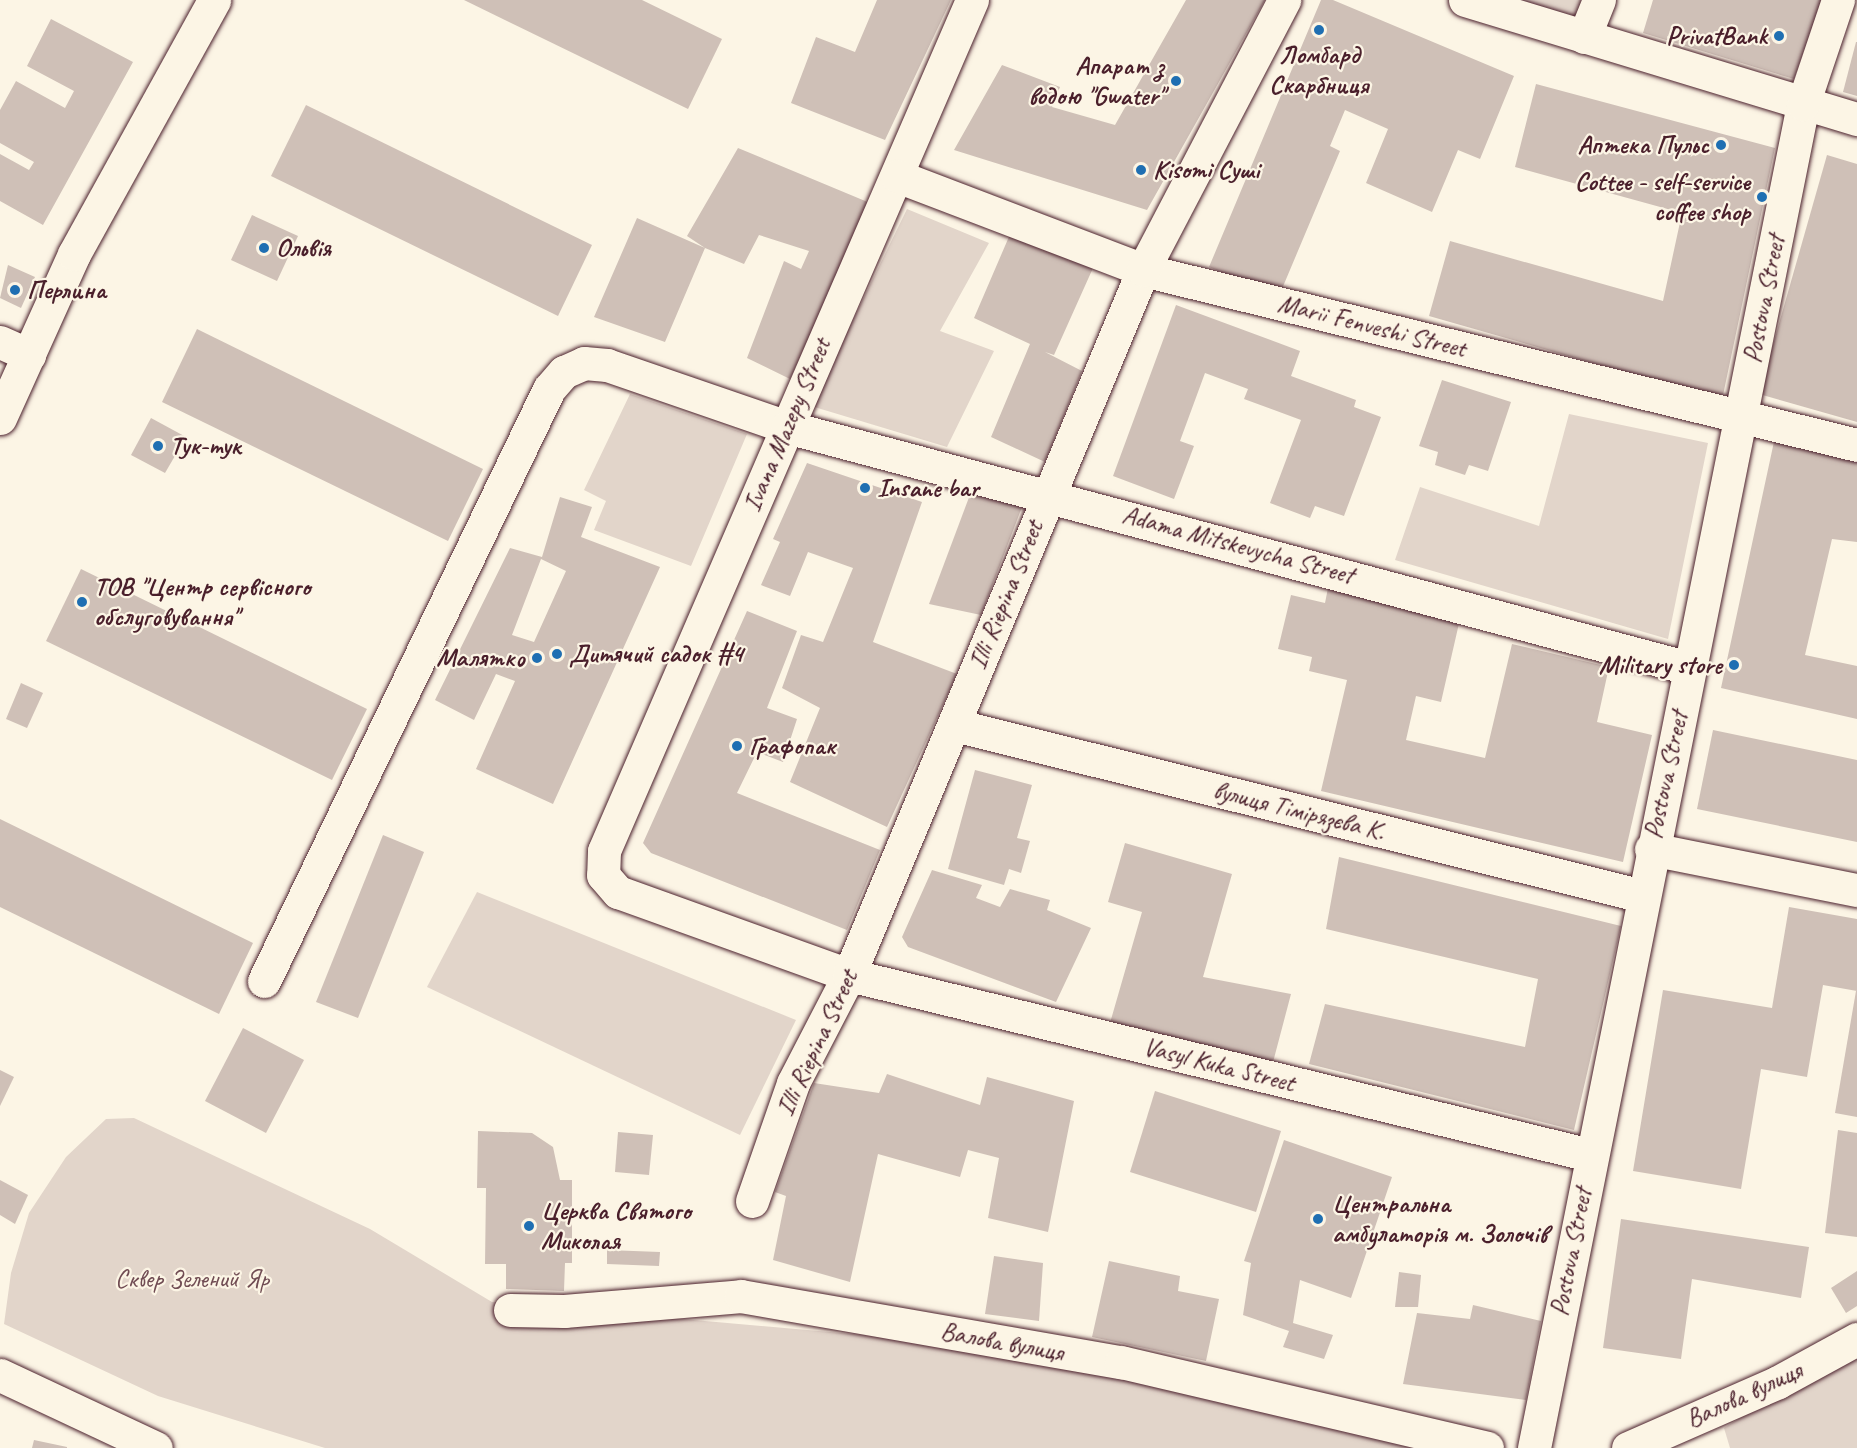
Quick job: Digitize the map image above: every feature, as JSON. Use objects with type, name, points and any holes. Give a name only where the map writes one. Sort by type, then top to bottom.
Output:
[{"type":"street","points":[[0,418],[14,348],[74,254],[214,0]]},
{"type":"street","name":"Ivana Mazepy Street","points":[[604,851],[972,0]]},
{"type":"street","name":"Illi Riepina Street","points":[[752,1201],[793,1083],[849,975],[954,725],[1047,493],[1143,270],[1284,0]]},
{"type":"street","points":[[1465,0],[1857,119]]},
{"type":"street","points":[[1584,37],[1599,0]]},
{"type":"street","name":"Postova Street","points":[[1534,1448],[1651,849],[1741,418],[1803,104],[1838,0]]},
{"type":"street","name":"Marii Fenveshi Street","points":[[897,176],[1143,270],[1857,445]]},
{"type":"street","name":"Adama Mitskevycha Street","points":[[264,981],[555,380],[584,363],[607,365],[787,427],[1047,493],[1689,668]]},
{"type":"street","name":"вулиця Тімірязєва К.","points":[[954,725],[1643,896]]},
{"type":"street","points":[[1651,849],[1857,890]]},
{"type":"street","name":"Vasyl Kuka Street","points":[[604,851],[603,875],[618,892],[849,975],[1590,1155]]},
{"type":"street","name":"Валова вулиця","points":[[510,1310],[564,1311],[741,1296],[1121,1362],[1487,1448]]},
{"type":"street","name":"Валова вулиця","points":[[1628,1448],[1778,1382],[1857,1339]]},
{"type":"street","points":[[0,1375],[156,1448]]},
{"type":"green space","points":[[1492,0],[1585,0],[1574,28]]},
{"type":"green space","points":[[907,209],[989,243],[940,331],[994,351],[947,447],[811,406]]},
{"type":"green space","points":[[630,394],[747,434],[691,566],[594,530],[606,501],[584,490]]},
{"type":"green space","points":[[1569,414],[1708,443],[1668,639],[1395,560],[1420,487],[1539,526]]},
{"type":"green space","points":[[477,892],[796,1020],[740,1135],[427,987]]},
{"type":"green space","name":"Сквер Зелений Яр","points":[[134,1118],[370,1229],[492,1302],[1042,1351],[1455,1448],[325,1448],[158,1396],[4,1324],[11,1273],[29,1213],[66,1157],[106,1119]]},
{"type":"green space","points":[[1857,1346],[1857,1448],[1730,1448],[1724,1428]]},
{"type":"building","points":[[464,0],[642,0],[722,39],[688,109]]},
{"type":"building","points":[[877,0],[951,0],[885,140],[791,103],[816,37],[855,52]]},
{"type":"building","points":[[1186,0],[1265,0],[1147,210],[954,150],[1002,65],[1060,87],[1052,107],[1115,125]]},
{"type":"building","points":[[1321,0],[1333,0],[1514,76],[1480,159],[1458,150],[1432,212],[1366,183],[1388,129],[1345,110],[1330,146],[1340,151],[1279,296],[1209,267]]},
{"type":"building","points":[[1653,0],[1822,0],[1794,79],[1643,33]]},
{"type":"building","points":[[51,19],[133,62],[43,225],[0,201],[0,154],[29,170],[34,162],[0,143],[0,110],[16,81],[65,108],[74,91],[27,66]]},
{"type":"building","points":[[1857,42],[1857,96],[1843,92]]},
{"type":"building","points":[[1536,84],[1775,148],[1722,400],[1429,316],[1450,241],[1663,301],[1682,213],[1515,167]]},
{"type":"building","points":[[306,105],[592,245],[558,316],[271,176]]},
{"type":"building","points":[[738,148],[870,203],[790,379],[747,358],[784,261],[801,269],[809,251],[759,235],[744,264],[705,248],[687,236]]},
{"type":"building","points":[[1827,155],[1857,164],[1857,422],[1759,394]]},
{"type":"building","name":"Ольвія","points":[[252,215],[298,236],[277,281],[231,260]]},
{"type":"building","points":[[637,218],[705,248],[665,342],[594,317]]},
{"type":"building","points":[[1011,232],[1093,268],[1054,355],[1045,352],[1082,371],[1045,462],[991,437],[1030,344],[974,318]]},
{"type":"building","name":"Перлина","points":[[8,265],[35,277],[21,308],[0,298]]},
{"type":"building","points":[[1176,305],[1300,351],[1291,376],[1356,400],[1354,407],[1381,417],[1344,516],[1315,506],[1310,518],[1270,503],[1301,420],[1244,399],[1248,389],[1205,373],[1180,441],[1194,446],[1174,499],[1113,476]]},
{"type":"building","points":[[197,329],[483,469],[448,541],[162,402]]},
{"type":"building","points":[[1442,380],[1511,402],[1488,471],[1469,465],[1465,475],[1435,465],[1438,452],[1419,446]]},
{"type":"building","name":"Тук-тук","points":[[151,418],[186,437],[165,473],[131,455]]},
{"type":"building","points":[[1775,437],[1857,454],[1857,542],[1832,539],[1805,655],[1857,666],[1857,719],[1721,688]]},
{"type":"building","points":[[807,463],[922,502],[873,642],[957,674],[887,827],[790,782],[820,708],[782,688],[801,635],[823,642],[853,568],[808,552],[790,596],[761,585],[780,542],[773,539]]},
{"type":"building","points":[[971,492],[1022,507],[981,615],[929,604]]},
{"type":"building","name":"Малятко","points":[[560,497],[592,507],[581,537],[660,567],[553,804],[476,769],[515,681],[496,674],[474,720],[435,700],[510,548],[542,557]],"holes":[[[541,559],[566,571],[534,642],[512,635]]]},
{"type":"building","points":[[81,569],[367,709],[332,780],[46,641]]},
{"type":"building","points":[[1328,588],[1460,619],[1441,702],[1416,696],[1406,740],[1485,758],[1512,644],[1609,667],[1597,722],[1652,735],[1623,862],[1321,791],[1347,680],[1309,671],[1312,657],[1278,649],[1291,595],[1325,603]]},
{"type":"building","name":"Графопак","points":[[747,611],[797,631],[767,708],[797,719],[783,762],[757,752],[737,793],[880,850],[847,930],[651,853],[643,843]]},
{"type":"building","points":[[21,683],[43,693],[27,728],[6,719]]},
{"type":"building","points":[[1713,730],[1857,760],[1857,842],[1697,809]]},
{"type":"building","points":[[975,770],[1032,785],[1017,838],[1030,841],[1021,873],[1009,869],[1004,885],[948,869]]},
{"type":"building","points":[[0,819],[253,943],[219,1014],[0,907]]},
{"type":"building","points":[[383,835],[424,852],[358,1018],[316,1002]]},
{"type":"building","points":[[1125,843],[1232,874],[1203,977],[1291,994],[1272,1066],[1110,1023],[1142,912],[1108,902]]},
{"type":"building","points":[[1339,857],[1621,926],[1574,1130],[1309,1064],[1325,1004],[1525,1047],[1538,979],[1326,929]]},
{"type":"building","points":[[932,870],[982,885],[976,898],[1000,907],[1010,889],[1050,900],[1047,910],[1091,928],[1056,1002],[908,947],[902,937]]},
{"type":"building","points":[[1789,907],[1857,919],[1857,991],[1823,985],[1807,1077],[1761,1069],[1741,1189],[1633,1171],[1663,990],[1772,1008]]},
{"type":"building","points":[[1857,991],[1857,1117],[1835,1113]]},
{"type":"building","points":[[243,1028],[304,1060],[266,1133],[205,1101]]},
{"type":"building","points":[[0,1070],[14,1077],[0,1106]]},
{"type":"building","points":[[887,1074],[980,1105],[987,1077],[1074,1101],[1048,1232],[988,1218],[999,1158],[968,1150],[960,1177],[878,1154],[850,1282],[773,1260],[786,1196],[775,1192],[814,1083],[879,1093]]},
{"type":"building","points":[[1155,1091],[1281,1131],[1256,1212],[1130,1172]]},
{"type":"building","points":[[1838,1130],[1857,1133],[1857,1237],[1825,1233]]},
{"type":"building","name":"Церква Святого Миколая","points":[[478,1131],[532,1133],[553,1147],[560,1180],[572,1180],[572,1263],[565,1263],[564,1291],[506,1289],[506,1264],[485,1264],[486,1188],[477,1188]]},
{"type":"building","points":[[618,1132],[653,1135],[649,1175],[615,1172]]},
{"type":"building","name":"Центральна амбулаторія м. Золочів","points":[[1284,1140],[1392,1177],[1351,1298],[1300,1280],[1293,1323],[1333,1335],[1324,1359],[1283,1347],[1289,1331],[1243,1315],[1251,1263],[1244,1261]]},
{"type":"building","points":[[0,1180],[28,1195],[15,1224],[0,1215]]},
{"type":"building","points":[[1621,1219],[1809,1247],[1801,1298],[1692,1279],[1681,1359],[1603,1348]]},
{"type":"building","points":[[607,1250],[660,1252],[659,1266],[607,1264]]},
{"type":"building","points":[[994,1256],[1043,1263],[1039,1321],[985,1314]]},
{"type":"building","points":[[1109,1261],[1180,1276],[1178,1291],[1219,1299],[1206,1361],[1092,1337]]},
{"type":"building","points":[[1857,1271],[1857,1306],[1846,1313],[1831,1288]]},
{"type":"building","points":[[1399,1272],[1421,1275],[1418,1307],[1395,1307]]},
{"type":"building","points":[[1473,1305],[1541,1321],[1526,1400],[1403,1384],[1417,1313],[1470,1319]]},
{"type":"building","points":[[34,1440],[67,1447],[67,1448],[32,1448]]},
{"type":"place","name":"Ломбард Скарбниця","points":[[1319,30]]},
{"type":"place","name":"PrivatBank","points":[[1779,36]]},
{"type":"place","name":"Апарат з водою \"Gwater\"","points":[[1176,81]]},
{"type":"place","name":"Аптека Пульс","points":[[1721,145]]},
{"type":"place","name":"Kisomi Суші","points":[[1141,170]]},
{"type":"place","name":"Cottee - self-service coffee shop","points":[[1762,197]]},
{"type":"place","name":"Ольвія","points":[[264,248]]},
{"type":"place","name":"Перлина","points":[[15,290]]},
{"type":"place","name":"Тук-тук","points":[[158,446]]},
{"type":"place","name":"Insane bar","points":[[865,488]]},
{"type":"place","name":"ТОВ \"Центр сервісного обслуговування\"","points":[[82,602]]},
{"type":"place","name":"Дитячий садок #4","points":[[557,654]]},
{"type":"place","name":"Малятко","points":[[537,658]]},
{"type":"place","name":"Military store","points":[[1734,665]]},
{"type":"place","name":"Графопак","points":[[737,746]]},
{"type":"place","name":"Центральна амбулаторія м. Золочів","points":[[1318,1219]]},
{"type":"place","name":"Церква Святого Миколая","points":[[529,1226]]}]
